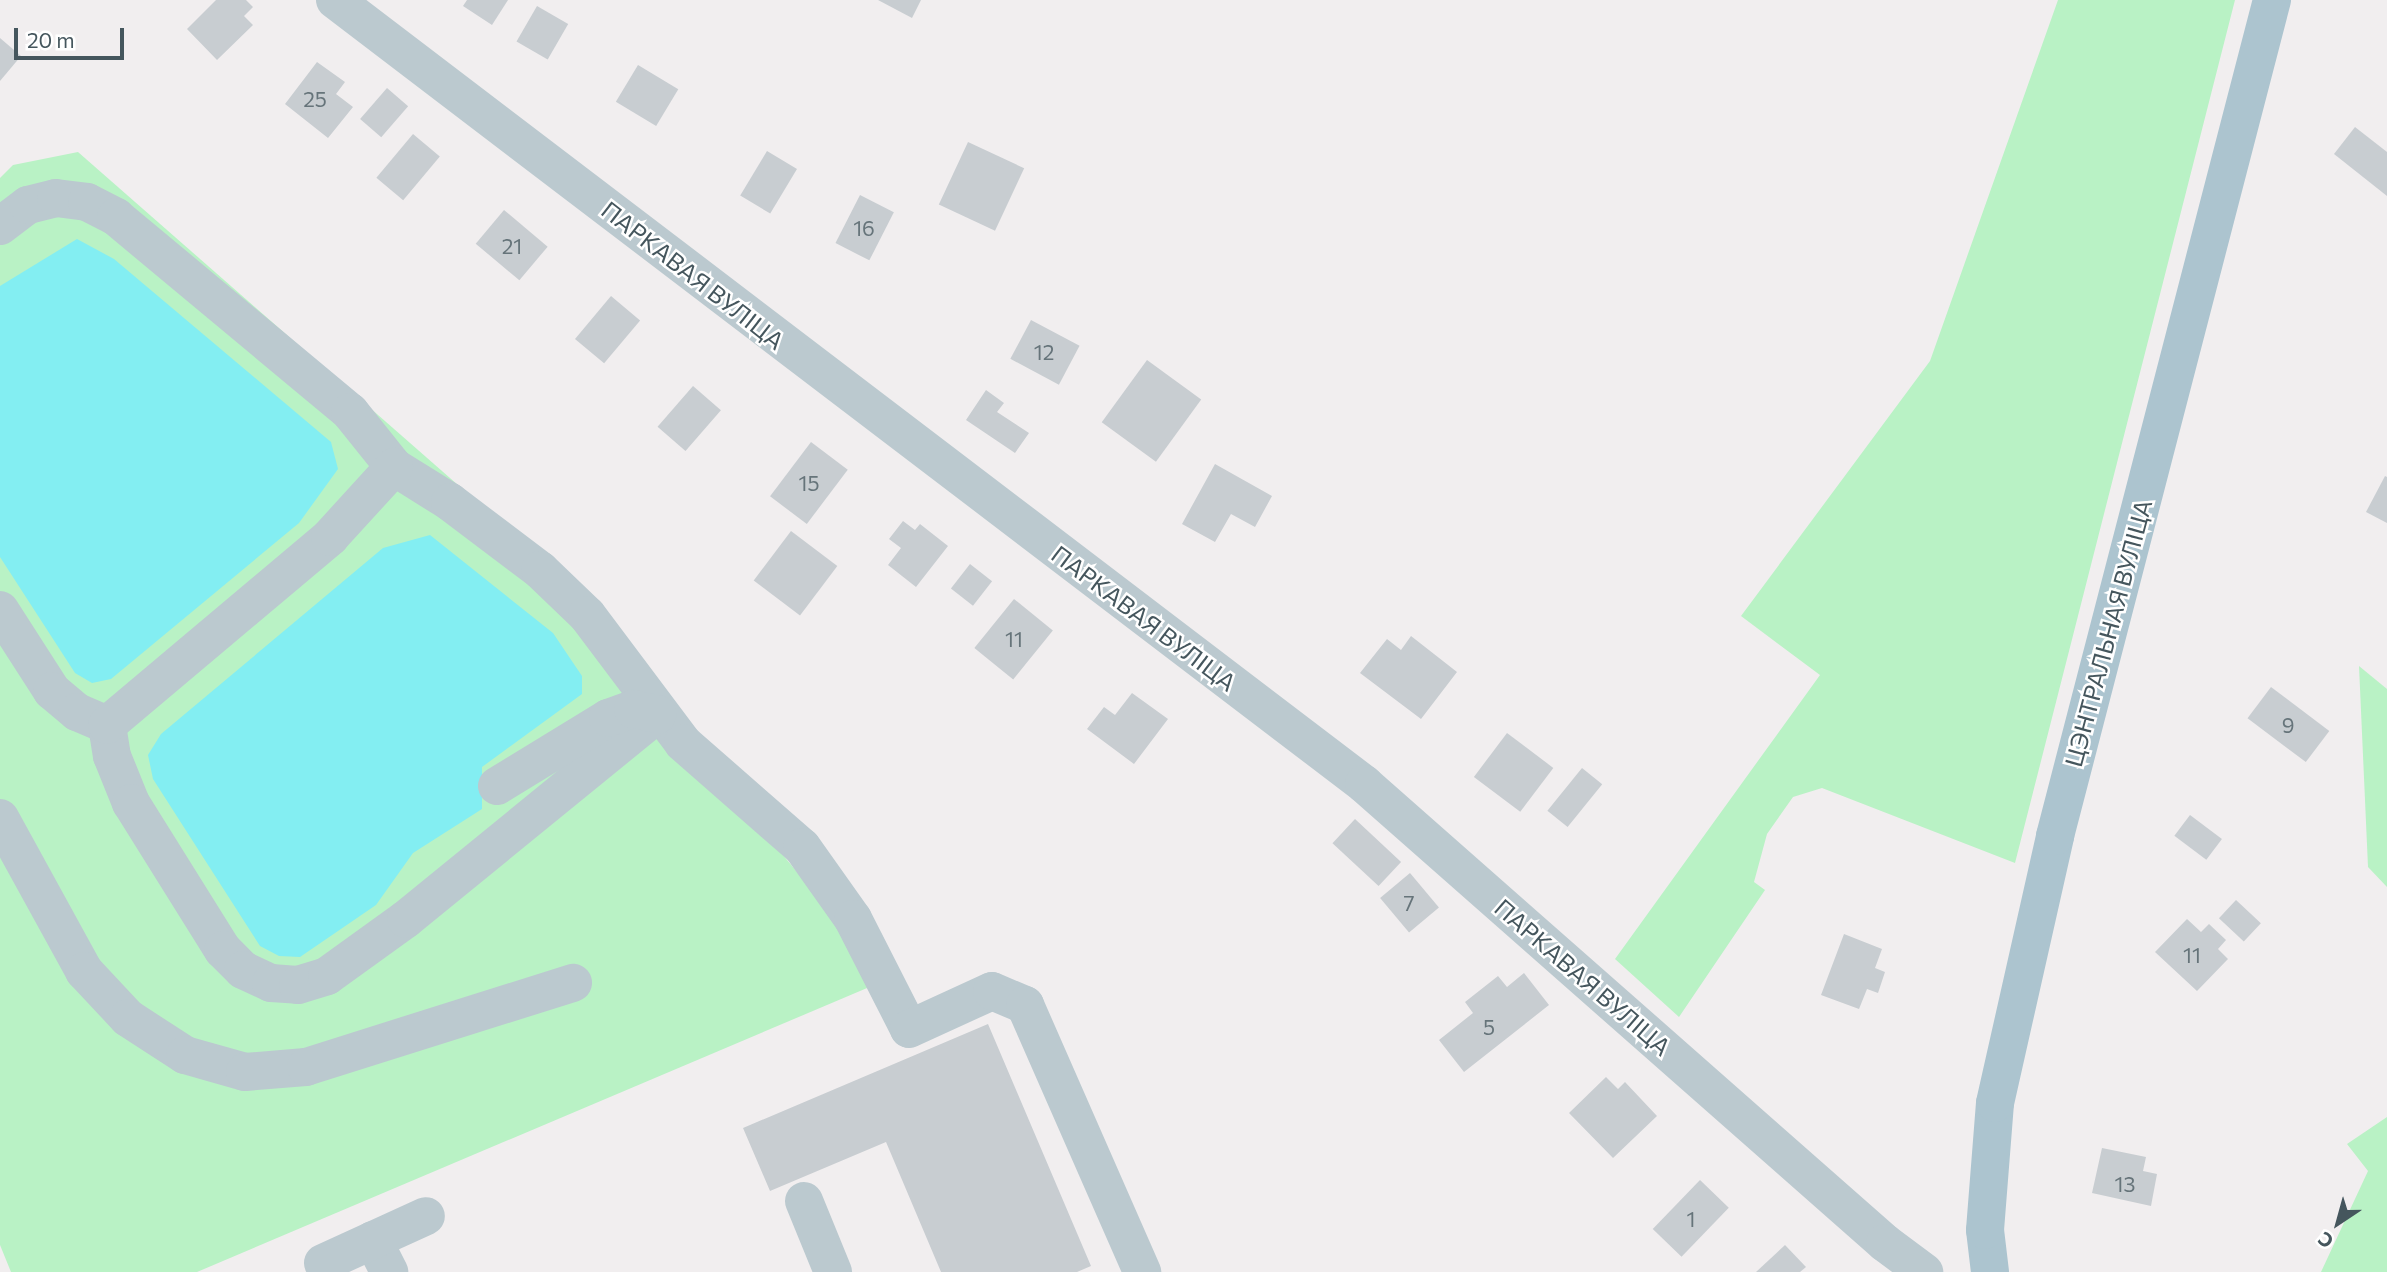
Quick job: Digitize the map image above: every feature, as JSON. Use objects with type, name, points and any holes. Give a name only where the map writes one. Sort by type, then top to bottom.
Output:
[{"type":"main road","name":"ЦЭНТРАЛЬНАЯ ВУЛІЦА","points":[[1990,1272],[1985,1230],[1998,1090],[2055,836],[2272,0]]},
{"type":"street","name":"ПАРКАВАЯ ВУЛІЦА","points":[[335,0],[1364,784],[1875,1234],[1924,1272]]},
{"type":"street","points":[[0,226],[28,205],[56,198],[88,202],[116,216],[350,412],[394,467],[450,502],[540,570],[587,615],[657,714],[683,743],[802,847],[853,919],[909,1029],[992,991],[1026,1005],[1142,1272]]},
{"type":"street","points":[[107,725],[330,537],[394,467]]},
{"type":"street","points":[[0,610],[52,691],[77,712],[107,725]]},
{"type":"street","points":[[497,786],[608,718],[633,709],[657,714]]},
{"type":"street","points":[[107,725],[112,756],[131,803],[223,950],[243,970],[271,983],[299,985],[327,976],[406,919],[657,714]]},
{"type":"street","points":[[0,818],[93,980],[128,1018],[186,1055],[233,1069],[245,1072],[306,1067],[573,983]]},
{"type":"street","points":[[804,1201],[833,1272]]},
{"type":"street","points":[[323,1263],[381,1256],[426,1216]]},
{"type":"green space","points":[[2058,0],[2235,0],[2015,863],[1822,788],[1793,797],[1767,834],[1754,882],[1765,890],[1679,1017],[1615,959],[1820,675],[1741,616],[1930,361]]},
{"type":"green space","points":[[78,152],[531,549],[886,980],[197,1272],[11,1272],[0,1245],[0,178],[13,165]]},
{"type":"green space","points":[[2359,666],[2387,689],[2387,887],[2368,867]]},
{"type":"green space","points":[[2387,1117],[2387,1272],[2321,1272],[2368,1171],[2347,1144]]},
{"type":"water","points":[[77,239],[114,259],[331,442],[338,469],[299,523],[111,679],[92,683],[75,673],[0,557],[0,286]]},
{"type":"water","points":[[430,535],[553,633],[582,676],[582,694],[482,767],[482,809],[413,853],[376,905],[300,957],[279,956],[260,946],[153,779],[148,755],[161,734],[383,548]]},
{"type":"building","points":[[216,0],[246,0],[253,7],[244,16],[253,25],[217,60],[187,29]]},
{"type":"building","points":[[467,0],[508,0],[492,25],[463,6]]},
{"type":"building","points":[[878,0],[921,0],[912,18]]},
{"type":"building","points":[[537,6],[568,24],[548,60],[516,42]]},
{"type":"building","points":[[0,38],[21,56],[0,81]]},
{"type":"building","points":[[317,62],[345,82],[336,94],[353,107],[328,138],[285,104]]},
{"type":"building","points":[[638,65],[678,89],[656,126],[616,102]]},
{"type":"building","points":[[387,88],[408,106],[381,137],[360,119]]},
{"type":"building","points":[[2355,127],[2387,152],[2387,196],[2334,154]]},
{"type":"building","points":[[413,134],[440,156],[403,200],[376,178]]},
{"type":"building","points":[[968,142],[1024,168],[995,231],[939,205]]},
{"type":"building","points":[[767,151],[797,169],[770,214],[740,196]]},
{"type":"building","points":[[860,195],[894,212],[869,260],[835,243]]},
{"type":"building","points":[[504,210],[548,247],[519,280],[476,244]]},
{"type":"building","points":[[611,296],[640,320],[604,363],[575,339]]},
{"type":"building","points":[[1031,320],[1080,346],[1059,385],[1010,359]]},
{"type":"building","points":[[1147,360],[1201,399],[1156,462],[1102,422]]},
{"type":"building","points":[[693,386],[721,410],[685,451],[658,427]]},
{"type":"building","points":[[986,390],[1004,403],[997,412],[1029,433],[1015,453],[966,420]]},
{"type":"building","points":[[811,442],[848,470],[807,524],[770,496]]},
{"type":"building","points":[[1215,464],[1272,496],[1255,527],[1231,514],[1215,542],[1182,524]]},
{"type":"building","points":[[2385,476],[2387,477],[2387,523],[2366,512]]},
{"type":"building","points":[[903,521],[915,530],[920,524],[948,546],[916,587],[888,565],[901,548],[889,539]]},
{"type":"building","points":[[791,531],[837,566],[800,615],[754,581]]},
{"type":"building","points":[[970,564],[992,581],[973,606],[951,588]]},
{"type":"building","points":[[1014,599],[1053,630],[1013,679],[974,648]]},
{"type":"building","points":[[1411,636],[1457,672],[1421,719],[1360,673],[1387,639],[1401,650]]},
{"type":"building","points":[[2271,687],[2329,731],[2306,762],[2248,718]]},
{"type":"building","points":[[1132,693],[1168,719],[1134,764],[1087,729],[1104,707],[1115,715]]},
{"type":"building","points":[[1507,733],[1553,768],[1520,812],[1474,777]]},
{"type":"building","points":[[1582,768],[1602,784],[1568,827],[1547,811]]},
{"type":"building","points":[[2190,815],[2222,839],[2206,860],[2174,836]]},
{"type":"building","points":[[1355,819],[1401,862],[1379,886],[1332,843]]},
{"type":"building","points":[[1410,873],[1439,907],[1409,933],[1380,898]]},
{"type":"building","points":[[2236,900],[2261,923],[2244,941],[2219,918]]},
{"type":"building","points":[[2187,919],[2201,932],[2209,924],[2226,940],[2218,949],[2228,959],[2197,991],[2155,952]]},
{"type":"building","points":[[1844,934],[1882,949],[1875,968],[1885,972],[1878,993],[1867,989],[1859,1009],[1821,995]]},
{"type":"building","points":[[1524,973],[1549,1005],[1464,1072],[1439,1040],[1473,1013],[1465,1002],[1498,976],[1507,987]]},
{"type":"building","points":[[988,1024],[1091,1266],[1077,1272],[941,1272],[886,1142],[770,1191],[743,1128]]},
{"type":"building","points":[[1606,1077],[1618,1089],[1625,1082],[1657,1116],[1613,1158],[1569,1113]]},
{"type":"building","points":[[2102,1148],[2146,1157],[2143,1171],[2157,1174],[2151,1206],[2092,1193]]},
{"type":"building","points":[[1700,1180],[1729,1208],[1682,1257],[1653,1229]]},
{"type":"building","points":[[1785,1245],[1806,1267],[1800,1272],[1756,1272]]}]
